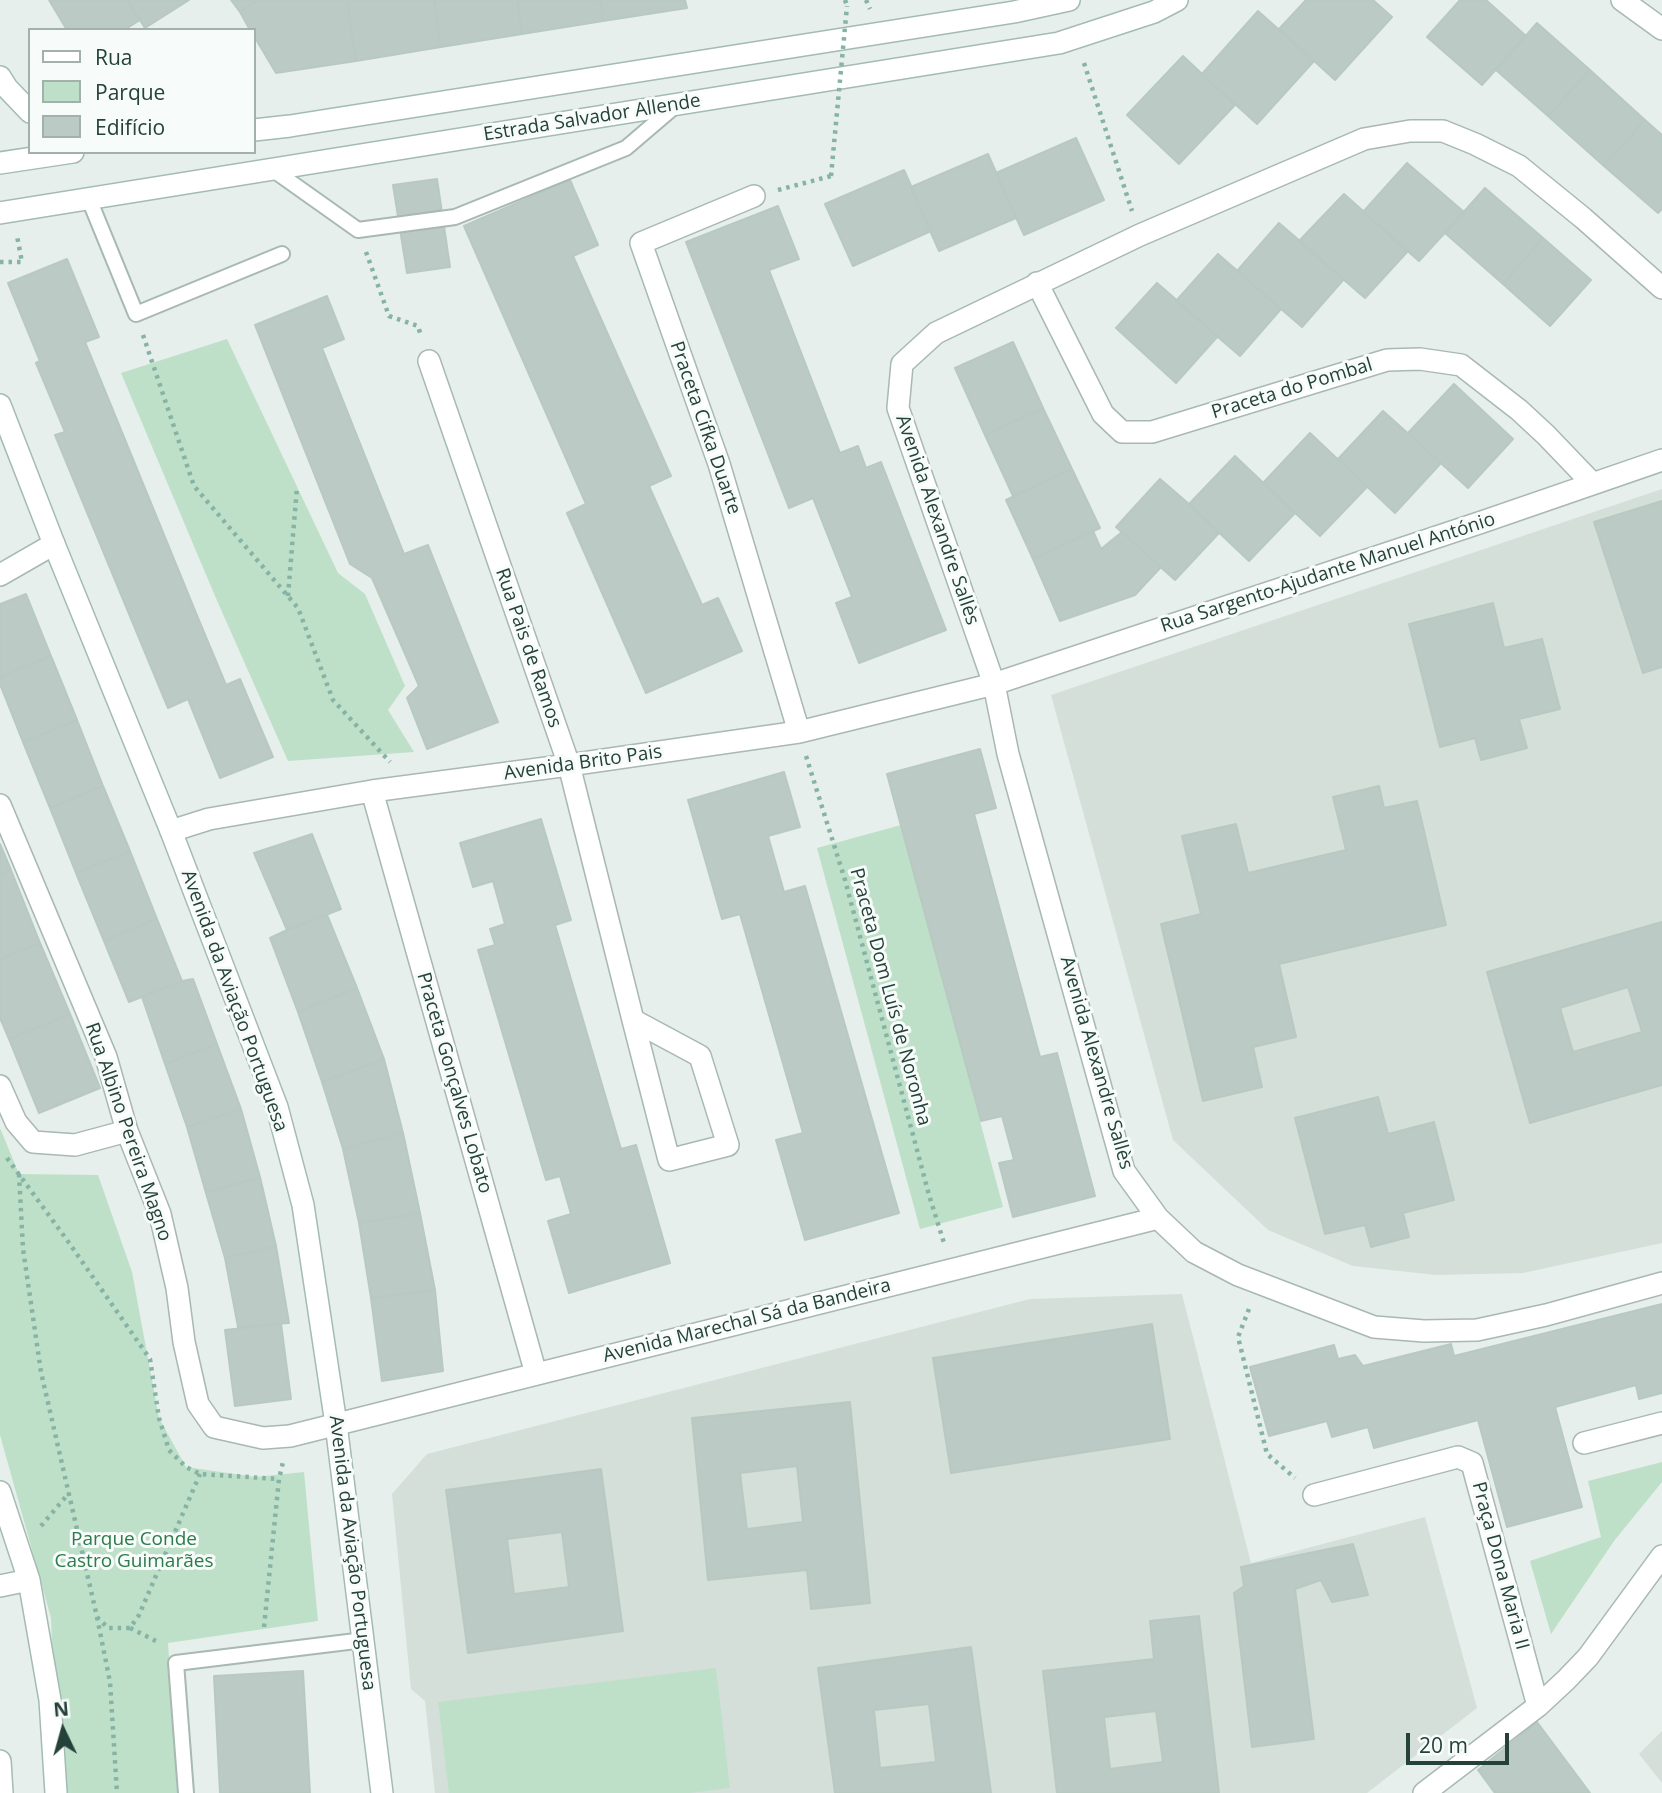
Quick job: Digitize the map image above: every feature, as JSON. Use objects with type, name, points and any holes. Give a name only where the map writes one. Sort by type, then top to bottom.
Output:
[{"type":"street","name":"Estrada Salvador Allende","points":[[256,130],[1014,12],[1069,0]]},
{"type":"street","name":"Estrada Salvador Allende","points":[[0,213],[1059,43],[1154,12],[1177,0]]},
{"type":"street","points":[[1622,0],[1662,29]]},
{"type":"street","points":[[0,78],[28,110]]},
{"type":"street","name":"Avenida Alexandre Sallès","points":[[1662,288],[1519,166],[1443,131],[1410,131],[1364,139],[1140,235],[936,333],[902,363],[898,408],[994,684],[1008,754],[1124,1171],[1158,1218],[1194,1252],[1238,1275],[1374,1327],[1424,1331],[1477,1330],[1546,1315],[1662,1283]]},
{"type":"street","points":[[0,163],[60,154]]},
{"type":"street","name":"Praceta Cifka Duarte","points":[[754,196],[641,243],[719,464],[799,732]]},
{"type":"street","name":"Praceta do Pombal","points":[[1037,283],[1103,414],[1122,432],[1152,432],[1387,360],[1420,359],[1461,365],[1519,410],[1592,483]]},
{"type":"street","name":"Rua Pais de Ramos","points":[[429,360],[569,765],[633,1020],[669,1160],[729,1145],[700,1056],[633,1020]]},
{"type":"street","name":"Avenida da Aviação Portuguesa","points":[[0,405],[171,831],[276,1107],[303,1205],[336,1424],[382,1793]]},
{"type":"street","name":"Rua Sargento-Ajudante Manuel António","points":[[994,684],[1662,460]]},
{"type":"street","points":[[0,575],[54,544]]},
{"type":"street","name":"Avenida Brito Pais","points":[[171,831],[209,819],[372,791],[799,732],[994,684]]},
{"type":"street","name":"Praceta Gonçalves Lobato","points":[[372,791],[536,1374]]},
{"type":"street","name":"Rua Albino Pereira Magno","points":[[0,805],[106,1057],[127,1131],[160,1214],[177,1288],[184,1342],[198,1404],[214,1427],[263,1438],[290,1436],[336,1424]]},
{"type":"street","points":[[0,1086],[16,1122],[33,1142],[75,1145],[127,1131]]},
{"type":"street","name":"Avenida Marechal Sá da Bandeira","points":[[336,1424],[1158,1218]]},
{"type":"street","points":[[1584,1443],[1662,1423]]},
{"type":"street","name":"Praça Dona Maria II","points":[[1314,1495],[1458,1457],[1472,1463],[1538,1706]]},
{"type":"street","points":[[0,1492],[29,1580],[50,1700],[56,1793]]},
{"type":"street","points":[[1434,1790],[1538,1706],[1588,1657],[1662,1556]]},
{"type":"street","points":[[0,1586],[29,1580]]},
{"type":"street","points":[[0,1761],[2,1793]]},
{"type":"lane","points":[[272,169],[358,230],[455,217],[626,148],[676,105]]},
{"type":"lane","points":[[89,199],[136,314],[282,254]]},
{"type":"lane","points":[[186,1793],[176,1663],[364,1640]]},
{"type":"path","points":[[754,196],[831,176],[846,3]]},
{"type":"path","points":[[1076,38],[1140,235]]},
{"type":"path","points":[[358,230],[389,316],[418,326]]},
{"type":"path","points":[[136,314],[194,486],[298,608],[333,700],[412,786]]},
{"type":"path","points":[[288,597],[297,487]]},
{"type":"path","name":"Praceta Dom Luís de Noronha","points":[[799,732],[845,880],[926,1184],[953,1269]]},
{"type":"path","points":[[5,1156],[150,1359]]},
{"type":"path","points":[[19,1174],[23,1249],[41,1372],[110,1682],[117,1793]]},
{"type":"path","points":[[1260,1283],[1238,1336],[1267,1454],[1314,1495]]},
{"type":"path","points":[[97,1617],[108,1628],[130,1628],[135,1622],[200,1474]]},
{"type":"path","points":[[261,1652],[279,1479]]},
{"type":"shaded area","points":[[1662,489],[1662,1243],[1523,1273],[1436,1275],[1353,1266],[1268,1230],[1173,1140],[1051,695]]},
{"type":"shaded area","points":[[1182,1294],[1251,1563],[1425,1517],[1477,1708],[1367,1793],[435,1793],[425,1701],[411,1689],[392,1494],[427,1454],[1030,1299]]},
{"type":"shaded area","points":[[1662,1731],[1662,1783],[1639,1754]]},
{"type":"green space","points":[[227,339],[338,573],[365,594],[405,686],[388,710],[414,752],[288,761],[121,373]]},
{"type":"green space","points":[[901,825],[1003,1207],[920,1229],[817,848]]},
{"type":"green space","name":"Parque Conde Castro Guimarães","points":[[0,1128],[19,1174],[98,1175],[132,1272],[159,1418],[186,1467],[256,1477],[304,1472],[318,1621],[168,1643],[179,1793],[58,1793],[51,1618],[0,1435]]},
{"type":"green space","points":[[1662,1462],[1662,1482],[1614,1541],[1551,1634],[1530,1561],[1601,1537],[1588,1481]]},
{"type":"green space","points":[[716,1668],[730,1788],[689,1793],[449,1793],[438,1702]]},
{"type":"building","points":[[49,0],[127,0],[140,20],[127,28],[66,28]]},
{"type":"building","points":[[127,0],[189,0],[145,28]]},
{"type":"building","points":[[231,0],[258,0],[240,12]]},
{"type":"building","points":[[258,0],[347,0],[356,61],[276,73],[256,39],[256,28],[249,28],[240,12]]},
{"type":"building","points":[[347,0],[434,0],[441,47],[356,61]]},
{"type":"building","points":[[434,0],[517,0],[522,34],[441,47]]},
{"type":"building","points":[[517,0],[600,0],[603,21],[522,34]]},
{"type":"building","points":[[600,0],[685,0],[687,8],[603,21]]},
{"type":"building","points":[[1306,0],[1373,0],[1392,17],[1335,80],[1279,29]]},
{"type":"building","points":[[1460,0],[1486,0],[1526,36],[1482,85],[1427,37]]},
{"type":"building","points":[[1258,11],[1314,61],[1257,124],[1202,74]]},
{"type":"building","points":[[1537,23],[1590,70],[1548,116],[1496,70]]},
{"type":"building","points":[[1183,56],[1235,105],[1179,164],[1127,115]]},
{"type":"building","points":[[1590,70],[1645,120],[1604,166],[1548,116]]},
{"type":"building","points":[[1645,120],[1662,135],[1662,209],[1658,213],[1604,166]]},
{"type":"building","points":[[1076,138],[1104,200],[1024,235],[996,173]]},
{"type":"building","points":[[988,154],[1016,218],[939,251],[911,187]]},
{"type":"building","points":[[1407,163],[1464,212],[1419,261],[1363,212]]},
{"type":"building","points":[[904,170],[931,231],[853,266],[825,204]]},
{"type":"building","points":[[437,179],[450,267],[407,273],[393,185]]},
{"type":"building","points":[[570,180],[598,245],[573,256],[671,476],[649,486],[702,605],[718,598],[742,651],[646,693],[567,513],[586,504],[464,226]]},
{"type":"building","points":[[1485,188],[1543,238],[1503,284],[1445,233]]},
{"type":"building","points":[[1344,194],[1408,251],[1365,298],[1299,241]]},
{"type":"building","points":[[778,206],[799,259],[769,270],[840,453],[858,446],[866,468],[881,462],[946,630],[859,663],[836,603],[852,597],[813,498],[789,508],[686,242]]},
{"type":"building","points":[[1279,223],[1344,279],[1302,327],[1237,271]]},
{"type":"building","points":[[1543,238],[1591,280],[1550,326],[1503,284]]},
{"type":"building","points":[[1218,254],[1281,309],[1240,356],[1176,301]]},
{"type":"building","points":[[67,259],[99,337],[85,342],[198,618],[226,685],[240,679],[273,757],[220,778],[188,699],[168,708],[55,435],[65,432],[36,363],[40,361],[8,283]]},
{"type":"building","points":[[1157,283],[1218,336],[1176,383],[1116,328]]},
{"type":"building","points":[[327,296],[344,339],[322,348],[404,554],[428,545],[498,722],[427,749],[407,698],[419,686],[372,578],[350,564],[255,325]]},
{"type":"building","points":[[1013,342],[1043,408],[985,435],[955,368]]},
{"type":"building","points":[[1454,384],[1513,439],[1468,488],[1408,433]]},
{"type":"building","points":[[1043,408],[1072,469],[1013,496],[985,435]]},
{"type":"building","points":[[1383,411],[1441,463],[1395,513],[1338,459]]},
{"type":"building","points":[[1310,433],[1367,487],[1320,536],[1263,483]]},
{"type":"building","points":[[1235,456],[1295,513],[1249,561],[1189,504]]},
{"type":"building","points":[[1072,469],[1100,528],[1033,559],[1006,500]]},
{"type":"building","points":[[1160,479],[1219,533],[1175,580],[1116,527]]},
{"type":"building","points":[[1662,501],[1662,667],[1643,673],[1594,522]]},
{"type":"building","points":[[1093,531],[1101,549],[1122,532],[1161,567],[1135,595],[1060,621],[1033,559]]},
{"type":"building","points":[[26,594],[51,656],[0,677],[0,604]]},
{"type":"building","points":[[1493,603],[1504,648],[1542,639],[1560,709],[1519,719],[1527,748],[1481,760],[1475,738],[1440,747],[1409,624]]},
{"type":"building","points":[[51,656],[77,720],[23,742],[0,684],[0,677]]},
{"type":"building","points":[[77,720],[103,786],[50,808],[23,742]]},
{"type":"building","points":[[980,749],[996,808],[974,814],[1040,1057],[1057,1053],[1095,1196],[1013,1217],[999,1163],[1014,1160],[1002,1116],[981,1121],[887,774]]},
{"type":"building","points":[[784,772],[800,827],[768,836],[784,892],[805,886],[899,1213],[805,1240],[776,1140],[803,1133],[740,914],[722,919],[688,800]]},
{"type":"building","points":[[103,786],[130,851],[76,873],[50,808]]},
{"type":"building","points":[[1379,786],[1384,808],[1417,801],[1446,925],[1279,964],[1296,1037],[1253,1047],[1262,1087],[1203,1101],[1161,924],[1201,914],[1182,836],[1236,824],[1248,873],[1346,850],[1333,797]]},
{"type":"building","points":[[541,819],[571,920],[555,925],[621,1149],[636,1145],[670,1263],[569,1293],[548,1221],[571,1214],[560,1176],[546,1180],[478,950],[495,945],[490,929],[505,924],[493,881],[473,887],[460,843]]},
{"type":"building","points":[[312,834],[341,909],[287,930],[254,853]]},
{"type":"building","points":[[0,844],[11,870],[0,874]]},
{"type":"building","points":[[130,851],[157,919],[104,941],[76,873]]},
{"type":"building","points":[[11,870],[40,943],[0,959],[0,874]]},
{"type":"building","points":[[327,915],[357,988],[298,1012],[270,938]]},
{"type":"building","points":[[157,919],[182,981],[129,1002],[104,941]]},
{"type":"building","points":[[1662,922],[1662,1085],[1530,1123],[1487,972]],"holes":[[[1628,987],[1642,1032],[1573,1052],[1560,1008]]]},
{"type":"building","points":[[40,943],[70,1014],[9,1039],[0,1018],[0,959]]},
{"type":"building","points":[[193,979],[217,1044],[165,1064],[142,997]]},
{"type":"building","points":[[357,988],[384,1059],[322,1082],[298,1012]]},
{"type":"building","points":[[70,1014],[100,1088],[39,1113],[9,1039]]},
{"type":"building","points":[[217,1044],[241,1109],[187,1127],[165,1064]]},
{"type":"building","points":[[384,1059],[403,1133],[343,1149],[322,1082]]},
{"type":"building","points":[[1378,1097],[1388,1134],[1434,1122],[1454,1200],[1403,1213],[1409,1237],[1371,1247],[1365,1225],[1325,1234],[1295,1118]]},
{"type":"building","points":[[241,1109],[260,1177],[206,1193],[187,1127]]},
{"type":"building","points":[[403,1133],[420,1213],[359,1223],[343,1149]]},
{"type":"building","points":[[260,1177],[276,1246],[225,1258],[206,1193]]},
{"type":"building","points":[[420,1213],[435,1290],[371,1298],[359,1223]]},
{"type":"building","points":[[276,1246],[289,1323],[238,1327],[225,1258]]},
{"type":"building","points":[[435,1290],[443,1371],[382,1381],[371,1298]]},
{"type":"building","points":[[1662,1304],[1662,1393],[1639,1399],[1636,1385],[1555,1407],[1582,1507],[1507,1527],[1478,1420],[1374,1448],[1368,1427],[1332,1437],[1327,1421],[1269,1436],[1250,1367],[1334,1345],[1338,1359],[1355,1355],[1363,1366],[1451,1344],[1454,1356]]},
{"type":"building","points":[[281,1324],[291,1399],[235,1406],[225,1330]]},
{"type":"building","points":[[1152,1324],[1170,1439],[951,1473],[933,1358]]},
{"type":"building","points":[[850,1402],[870,1603],[811,1609],[807,1570],[708,1580],[692,1418]],"holes":[[[797,1466],[803,1522],[747,1529],[740,1473]]]},
{"type":"building","points":[[601,1469],[623,1631],[468,1653],[446,1490]],"holes":[[[562,1532],[569,1587],[514,1594],[507,1539]]]},
{"type":"building","points":[[1353,1544],[1368,1595],[1332,1602],[1321,1580],[1295,1589],[1314,1739],[1252,1747],[1234,1593],[1244,1586],[1241,1567]]},
{"type":"building","points":[[1199,1616],[1219,1793],[1057,1793],[1043,1671],[1154,1659],[1150,1621]],"holes":[[[1156,1711],[1163,1762],[1110,1769],[1104,1717]]]},
{"type":"building","points":[[971,1647],[991,1793],[835,1793],[818,1668]],"holes":[[[929,1704],[936,1762],[880,1768],[874,1710]]]},
{"type":"building","points":[[303,1671],[310,1793],[220,1793],[214,1676]]},
{"type":"building","points":[[1537,1722],[1590,1793],[1495,1793],[1478,1770]]}]
